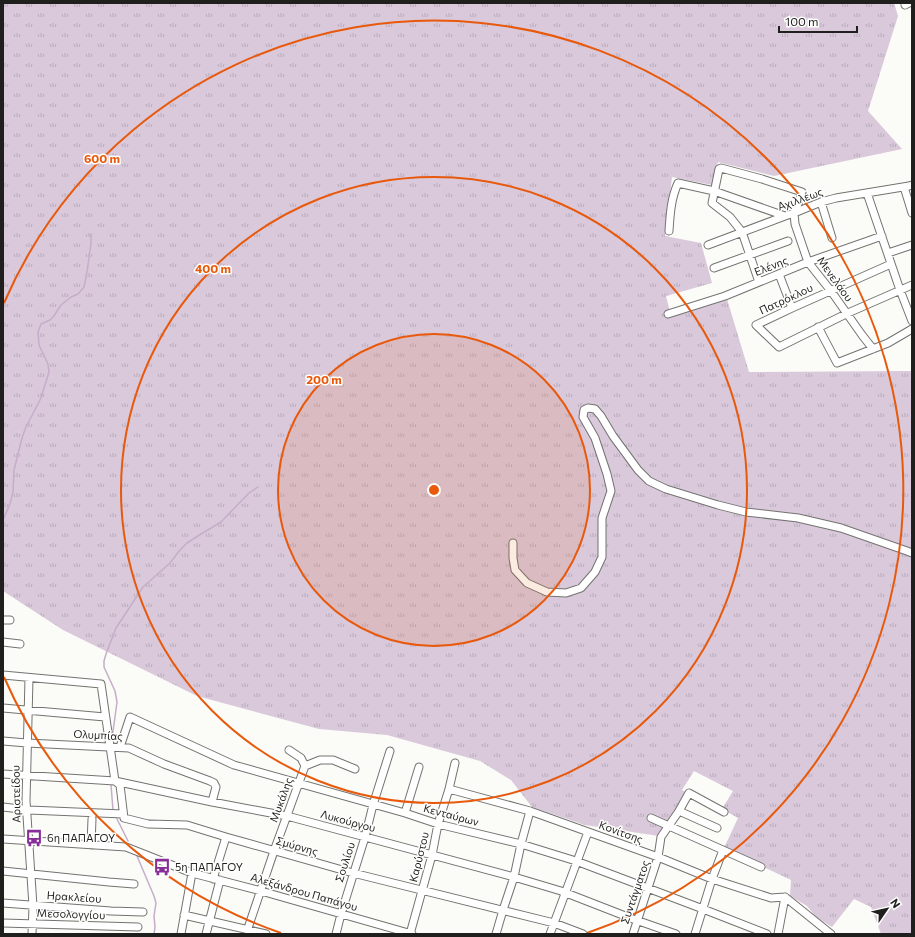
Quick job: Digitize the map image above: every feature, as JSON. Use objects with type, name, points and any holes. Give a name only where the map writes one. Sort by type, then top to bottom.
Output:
[{"type":"street","points":[[759,282],[742,232],[730,217],[712,203],[719,169],[722,168],[802,192],[794,213]]},
{"type":"street","points":[[669,231],[671,207],[678,184],[714,191],[785,216]]},
{"type":"street","name":"Αχιλλέως","points":[[708,245],[821,202],[912,185]]},
{"type":"street","points":[[904,187],[912,213]]},
{"type":"street","points":[[867,193],[912,321]]},
{"type":"street","points":[[821,202],[832,238]]},
{"type":"street","name":"Μενελάου","points":[[794,213],[808,262],[873,349]]},
{"type":"street","name":"Ελένης","points":[[668,314],[725,296],[808,262],[882,236]]},
{"type":"street","points":[[714,268],[788,241]]},
{"type":"street","points":[[888,253],[912,245]]},
{"type":"street","name":"Πατρόκλου","points":[[818,327],[779,347],[756,325],[892,264]]},
{"type":"street","points":[[779,274],[792,308]]},
{"type":"street","points":[[912,285],[818,327],[837,363],[873,349],[912,329]]},
{"type":"street","points":[[513,543],[513,558],[516,570],[527,583],[547,592],[566,593],[581,588],[595,572],[602,557],[602,518],[611,490],[595,438],[583,417],[584,410],[588,408],[594,409],[601,416],[613,436],[638,470],[649,481],[666,489],[746,512],[798,518],[841,528],[912,554]]},
{"type":"street","points":[[3,642],[20,644]]},
{"type":"street","points":[[3,675],[101,684],[109,746],[115,781],[120,785],[123,814]]},
{"type":"street","name":"Αριστείδου","points":[[29,678],[27,710],[26,809],[32,906],[32,934]]},
{"type":"street","points":[[3,708],[105,717]]},
{"type":"street","name":"Κενταύρων","points":[[120,747],[130,717],[234,765],[405,813],[438,824],[521,844],[648,888],[767,934]]},
{"type":"street","name":"Ολυμπίας","points":[[3,741],[131,748],[164,764],[214,783],[216,787],[212,802]]},
{"type":"street","points":[[289,750],[301,758],[305,766],[320,760],[333,760],[355,769]]},
{"type":"street","name":"Σουλίου","points":[[336,934],[390,751]]},
{"type":"street","name":"Καρύστου","points":[[411,934],[432,855],[438,824],[449,789],[455,763]]},
{"type":"street","name":"Μυκάλης","points":[[247,932],[260,891],[305,766]]},
{"type":"street","points":[[405,813],[419,767]]},
{"type":"street","name":"Λυκούργου","points":[[3,774],[115,781],[212,802],[287,816],[514,877],[566,893],[676,934]]},
{"type":"street","name":"Κονίτσης","points":[[449,789],[530,811],[658,857],[712,879],[771,898],[785,897]]},
{"type":"street","name":"Συντάγματος","points":[[633,934],[658,857],[661,836],[679,811],[689,793],[724,812]]},
{"type":"street","name":"Σμύρνης","points":[[3,807],[123,814],[124,818],[148,824],[187,825],[353,873],[554,923],[583,934]]},
{"type":"street","points":[[496,934],[502,910],[514,877],[530,811]]},
{"type":"street","points":[[679,811],[717,828]]},
{"type":"street","points":[[651,818],[761,867]]},
{"type":"street","points":[[91,845],[92,819]]},
{"type":"street","points":[[550,934],[588,832]]},
{"type":"street","points":[[206,934],[210,921],[226,837]]},
{"type":"street","name":"Αλεξάνδρου Παπάγου","points":[[3,839],[126,847],[192,873],[411,934]]},
{"type":"street","points":[[695,934],[712,879],[724,850]]},
{"type":"street","points":[[3,871],[134,884]]},
{"type":"street","points":[[181,934],[192,873]]},
{"type":"street","points":[[778,934],[785,897],[831,934]]},
{"type":"street","name":"Ηρακλείου","points":[[3,903],[143,912]]},
{"type":"street","points":[[184,915],[247,932],[266,934]]},
{"type":"street","name":"Μεσολογγίου","points":[[3,923],[138,927]]},
{"type":"green space","points":[[3,3],[894,3],[898,16],[868,111],[902,149],[774,176],[718,162],[712,185],[672,177],[665,236],[701,243],[712,283],[666,296],[671,316],[727,299],[749,372],[912,372],[912,934],[881,934],[871,907],[854,899],[832,927],[816,917],[807,906],[790,896],[791,880],[724,848],[738,818],[722,809],[733,791],[694,771],[682,790],[687,793],[659,836],[585,825],[532,807],[511,780],[480,761],[387,735],[319,729],[197,696],[63,630],[3,591]]},
{"type":"waterway","points":[[3,520],[10,504],[13,492],[14,470],[22,438],[41,398],[49,372],[48,364],[39,345],[38,332],[41,324],[50,320],[61,305],[71,297],[78,294],[84,287],[91,234]]},
{"type":"waterway","points":[[112,739],[117,702],[115,691],[104,667],[104,661],[116,628],[143,587],[170,563],[187,543],[221,522],[249,493],[258,487]]},
{"type":"waterway","points":[[111,785],[113,810]]},
{"type":"waterway","points":[[117,819],[128,841]]},
{"type":"waterway","points":[[137,856],[156,903],[154,934]]},
{"type":"place","name":"6η ΠΑΠΑΓΟΥ","points":[[34,838]]},
{"type":"place","name":"5η ΠΑΠΑΓΟΥ","points":[[162,867]]}]
